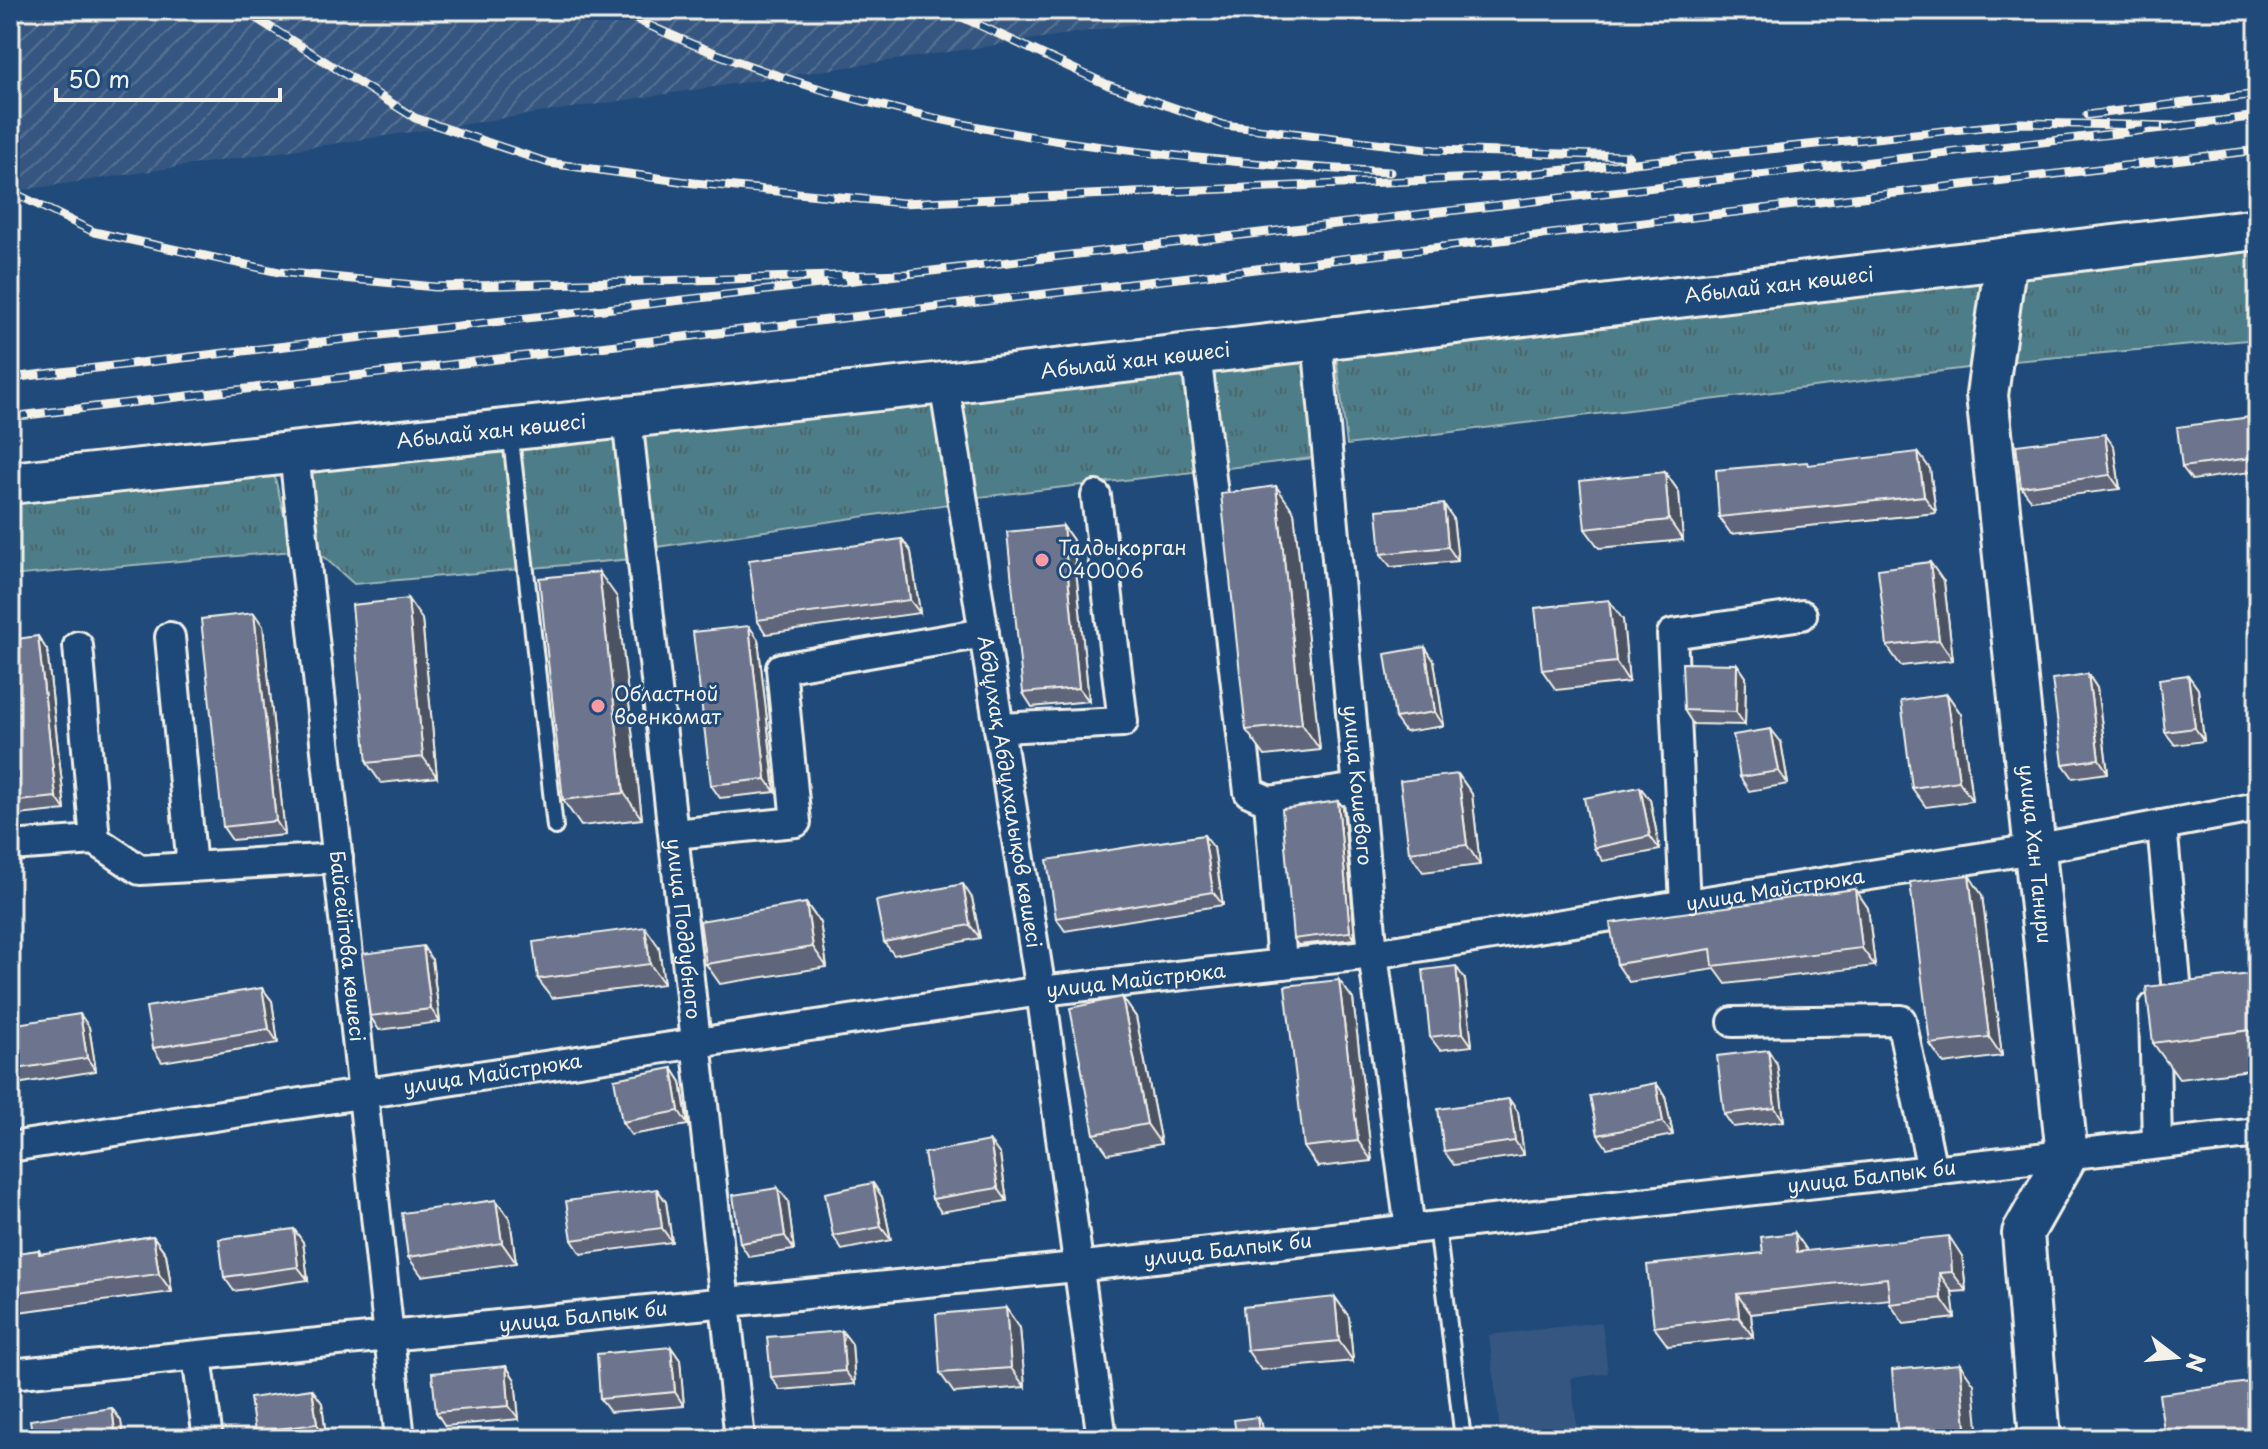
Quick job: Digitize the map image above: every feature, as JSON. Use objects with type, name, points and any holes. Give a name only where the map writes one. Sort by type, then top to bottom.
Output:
[{"type":"main road","name":"Абылай хан көшесі","points":[[10,483],[944,383],[2258,229]]},
{"type":"main road","name":"улица Хан Танири","points":[[2006,258],[1987,395],[2067,1155]]},
{"type":"main road","points":[[2040,1439],[2023,1233],[2067,1155]]},
{"type":"street","name":"улица Кошевого","points":[[1317,339],[1373,954],[1424,1228]]},
{"type":"street","points":[[1196,354],[1249,792],[1269,801],[1358,788]]},
{"type":"street","name":"Абдұлхақ Абдұлхалықов көшесі","points":[[944,383],[1041,991],[1076,1267],[1102,1439]]},
{"type":"street","name":"улица Поддубного","points":[[627,418],[740,1439]]},
{"type":"street","name":"Байсейітова көшесі","points":[[294,453],[400,1439]]},
{"type":"street","points":[[999,728],[1123,722],[1096,496]]},
{"type":"street","points":[[1685,904],[1672,634],[1802,615]]},
{"type":"street","points":[[674,834],[796,822],[781,668],[984,633]]},
{"type":"street","points":[[170,637],[192,867]]},
{"type":"street","points":[[78,646],[95,840]]},
{"type":"street","points":[[1269,801],[1282,964]]},
{"type":"street","name":"улица Майстрюка","points":[[10,1147],[1041,991],[1373,954],[2034,849],[2258,807]]},
{"type":"street","points":[[2157,1144],[2153,996],[2190,992],[2162,825]]},
{"type":"street","points":[[10,846],[95,840],[140,870],[338,858]]},
{"type":"street","points":[[1733,1022],[1901,1020],[1932,1170]]},
{"type":"street","name":"улица Балпык би","points":[[10,1374],[1076,1267],[2258,1133]]},
{"type":"street","points":[[197,1356],[207,1432]]},
{"type":"lane","points":[[510,430],[555,827]]},
{"type":"lane","points":[[1424,1228],[1463,1439]]},
{"type":"shaded area","points":[[10,10],[1229,10],[10,192]]},
{"type":"shaded area","points":[[1602,1322],[1608,1373],[1571,1378],[1577,1429],[1595,1428],[1596,1439],[1501,1439],[1489,1335]]},
{"type":"green space","points":[[2258,237],[2258,339],[2003,362],[2020,265]]},
{"type":"green space","points":[[1987,275],[1975,367],[1347,445],[1336,354]]},
{"type":"green space","points":[[1310,352],[1312,458],[971,498],[961,393]]},
{"type":"green space","points":[[933,393],[949,504],[656,547],[638,427]]},
{"type":"green space","points":[[618,426],[643,558],[354,584],[317,551],[307,463]]},
{"type":"green space","points":[[273,470],[293,551],[10,576],[10,501]]},
{"type":"building","points":[[2258,416],[2258,457],[2182,467],[2177,427]]},
{"type":"building","points":[[2105,434],[2110,475],[2021,487],[2016,445]]},
{"type":"building","points":[[1918,452],[1924,496],[1719,517],[1716,470],[1807,462],[1808,465]]},
{"type":"building","points":[[1665,472],[1669,520],[1585,529],[1580,481]]},
{"type":"building","points":[[1276,486],[1302,724],[1246,730],[1221,494]]},
{"type":"building","points":[[1444,504],[1448,547],[1381,554],[1377,510]]},
{"type":"building","points":[[1063,526],[1079,688],[1023,693],[1007,532]]},
{"type":"building","points":[[902,539],[910,600],[757,620],[749,560]]},
{"type":"building","points":[[1930,562],[1939,640],[1887,646],[1878,569]]},
{"type":"building","points":[[599,572],[624,793],[563,800],[539,578]]},
{"type":"building","points":[[408,599],[423,757],[367,763],[352,605]]},
{"type":"building","points":[[1609,600],[1616,662],[1542,670],[1535,608]]},
{"type":"building","points":[[254,613],[276,821],[223,827],[201,619]]},
{"type":"building","points":[[749,626],[766,779],[711,785],[693,632]]},
{"type":"building","points":[[38,636],[56,797],[10,802],[10,640]]},
{"type":"building","points":[[1425,647],[1435,712],[1395,718],[1385,654]]},
{"type":"building","points":[[1682,663],[1737,664],[1736,712],[1684,710]]},
{"type":"building","points":[[2088,674],[2099,759],[2063,764],[2052,679]]},
{"type":"building","points":[[2188,675],[2195,728],[2165,732],[2159,679]]},
{"type":"building","points":[[1947,694],[1959,781],[1912,788],[1901,701]]},
{"type":"building","points":[[1771,729],[1779,771],[1740,777],[1733,735]]},
{"type":"building","points":[[1458,774],[1467,845],[1409,852],[1400,781]]},
{"type":"building","points":[[1640,787],[1650,836],[1594,848],[1584,798]]},
{"type":"building","points":[[1338,801],[1350,932],[1293,939],[1282,809]]},
{"type":"building","points":[[2254,828],[2258,828],[2258,859]]},
{"type":"building","points":[[1204,835],[1213,892],[1056,918],[1047,860]]},
{"type":"building","points":[[1969,875],[1989,1037],[1930,1044],[1910,882]]},
{"type":"building","points":[[963,884],[970,925],[884,942],[876,901]]},
{"type":"building","points":[[1855,889],[1862,948],[1713,966],[1711,949],[1617,964],[1610,923]]},
{"type":"building","points":[[806,903],[813,947],[706,964],[700,921]]},
{"type":"building","points":[[645,927],[650,964],[538,979],[533,942]]},
{"type":"building","points":[[423,946],[431,1009],[370,1016],[362,954]]},
{"type":"building","points":[[1456,966],[1463,1033],[1430,1037],[1423,970]]},
{"type":"building","points":[[2258,973],[2258,1029],[2153,1043],[2146,987]]},
{"type":"building","points":[[1339,980],[1358,1141],[1304,1147],[1285,986]]},
{"type":"building","points":[[262,988],[269,1029],[153,1048],[146,1007]]},
{"type":"building","points":[[1122,997],[1147,1124],[1094,1134],[1070,1008]]},
{"type":"building","points":[[80,1014],[87,1058],[10,1070],[10,1025]]},
{"type":"building","points":[[1768,1050],[1775,1108],[1724,1114],[1717,1056]]},
{"type":"building","points":[[672,1068],[679,1111],[622,1122],[614,1079]]},
{"type":"building","points":[[1656,1083],[1663,1122],[1598,1135],[1590,1096]]},
{"type":"building","points":[[1509,1099],[1515,1141],[1444,1151],[1438,1109]]},
{"type":"building","points":[[990,1141],[998,1188],[932,1199],[924,1153]]},
{"type":"building","points":[[873,1183],[881,1227],[833,1236],[825,1193]]},
{"type":"building","points":[[778,1188],[785,1236],[740,1243],[733,1195]]},
{"type":"building","points":[[657,1189],[662,1228],[572,1240],[566,1201]]},
{"type":"building","points":[[496,1200],[502,1243],[408,1257],[402,1213]]},
{"type":"building","points":[[294,1229],[298,1267],[224,1277],[219,1239]]},
{"type":"building","points":[[1795,1233],[1797,1252],[1949,1236],[1952,1272],[1939,1273],[1941,1298],[1890,1304],[1887,1278],[1737,1294],[1739,1317],[1654,1327],[1647,1265],[1763,1253],[1761,1237]]},
{"type":"building","points":[[153,1236],[159,1274],[10,1293],[10,1254],[39,1250],[39,1254]]},
{"type":"building","points":[[1335,1297],[1339,1341],[1247,1350],[1243,1307]]},
{"type":"building","points":[[1006,1308],[1011,1368],[940,1373],[936,1314]]},
{"type":"building","points":[[842,1331],[845,1371],[771,1377],[767,1337]]},
{"type":"building","points":[[671,1347],[675,1392],[600,1399],[597,1354]]},
{"type":"building","points":[[1960,1364],[1967,1439],[1898,1439],[1892,1370]]},
{"type":"building","points":[[506,1366],[509,1406],[436,1412],[432,1373]]},
{"type":"building","points":[[2258,1381],[2258,1436],[2165,1439],[2159,1394]]},
{"type":"building","points":[[312,1389],[317,1424],[255,1432],[250,1398]]},
{"type":"building","points":[[112,1408],[116,1439],[33,1439],[30,1420]]},
{"type":"building","points":[[1257,1417],[1260,1439],[1237,1439],[1234,1420]]},
{"type":"railway","points":[[243,10],[415,118],[549,163],[694,183],[903,203],[1499,177],[2021,123],[2180,126],[906,274]]},
{"type":"railway","points":[[617,10],[707,50],[800,83],[896,109],[994,130],[1193,158],[1390,172]]},
{"type":"railway","points":[[947,10],[1108,85],[1224,125],[1435,150],[1629,156]]},
{"type":"railway","points":[[2087,115],[2258,94]]},
{"type":"railway","points":[[2180,126],[2258,116]]},
{"type":"railway","points":[[10,417],[2258,150]]},
{"type":"railway","points":[[10,191],[94,232],[279,272],[435,287],[906,274],[10,378]]},
{"type":"place","name":"Талдыкорган 040006","points":[[1042,560]]},
{"type":"place","name":"Областной военкомат","points":[[598,706]]}]
